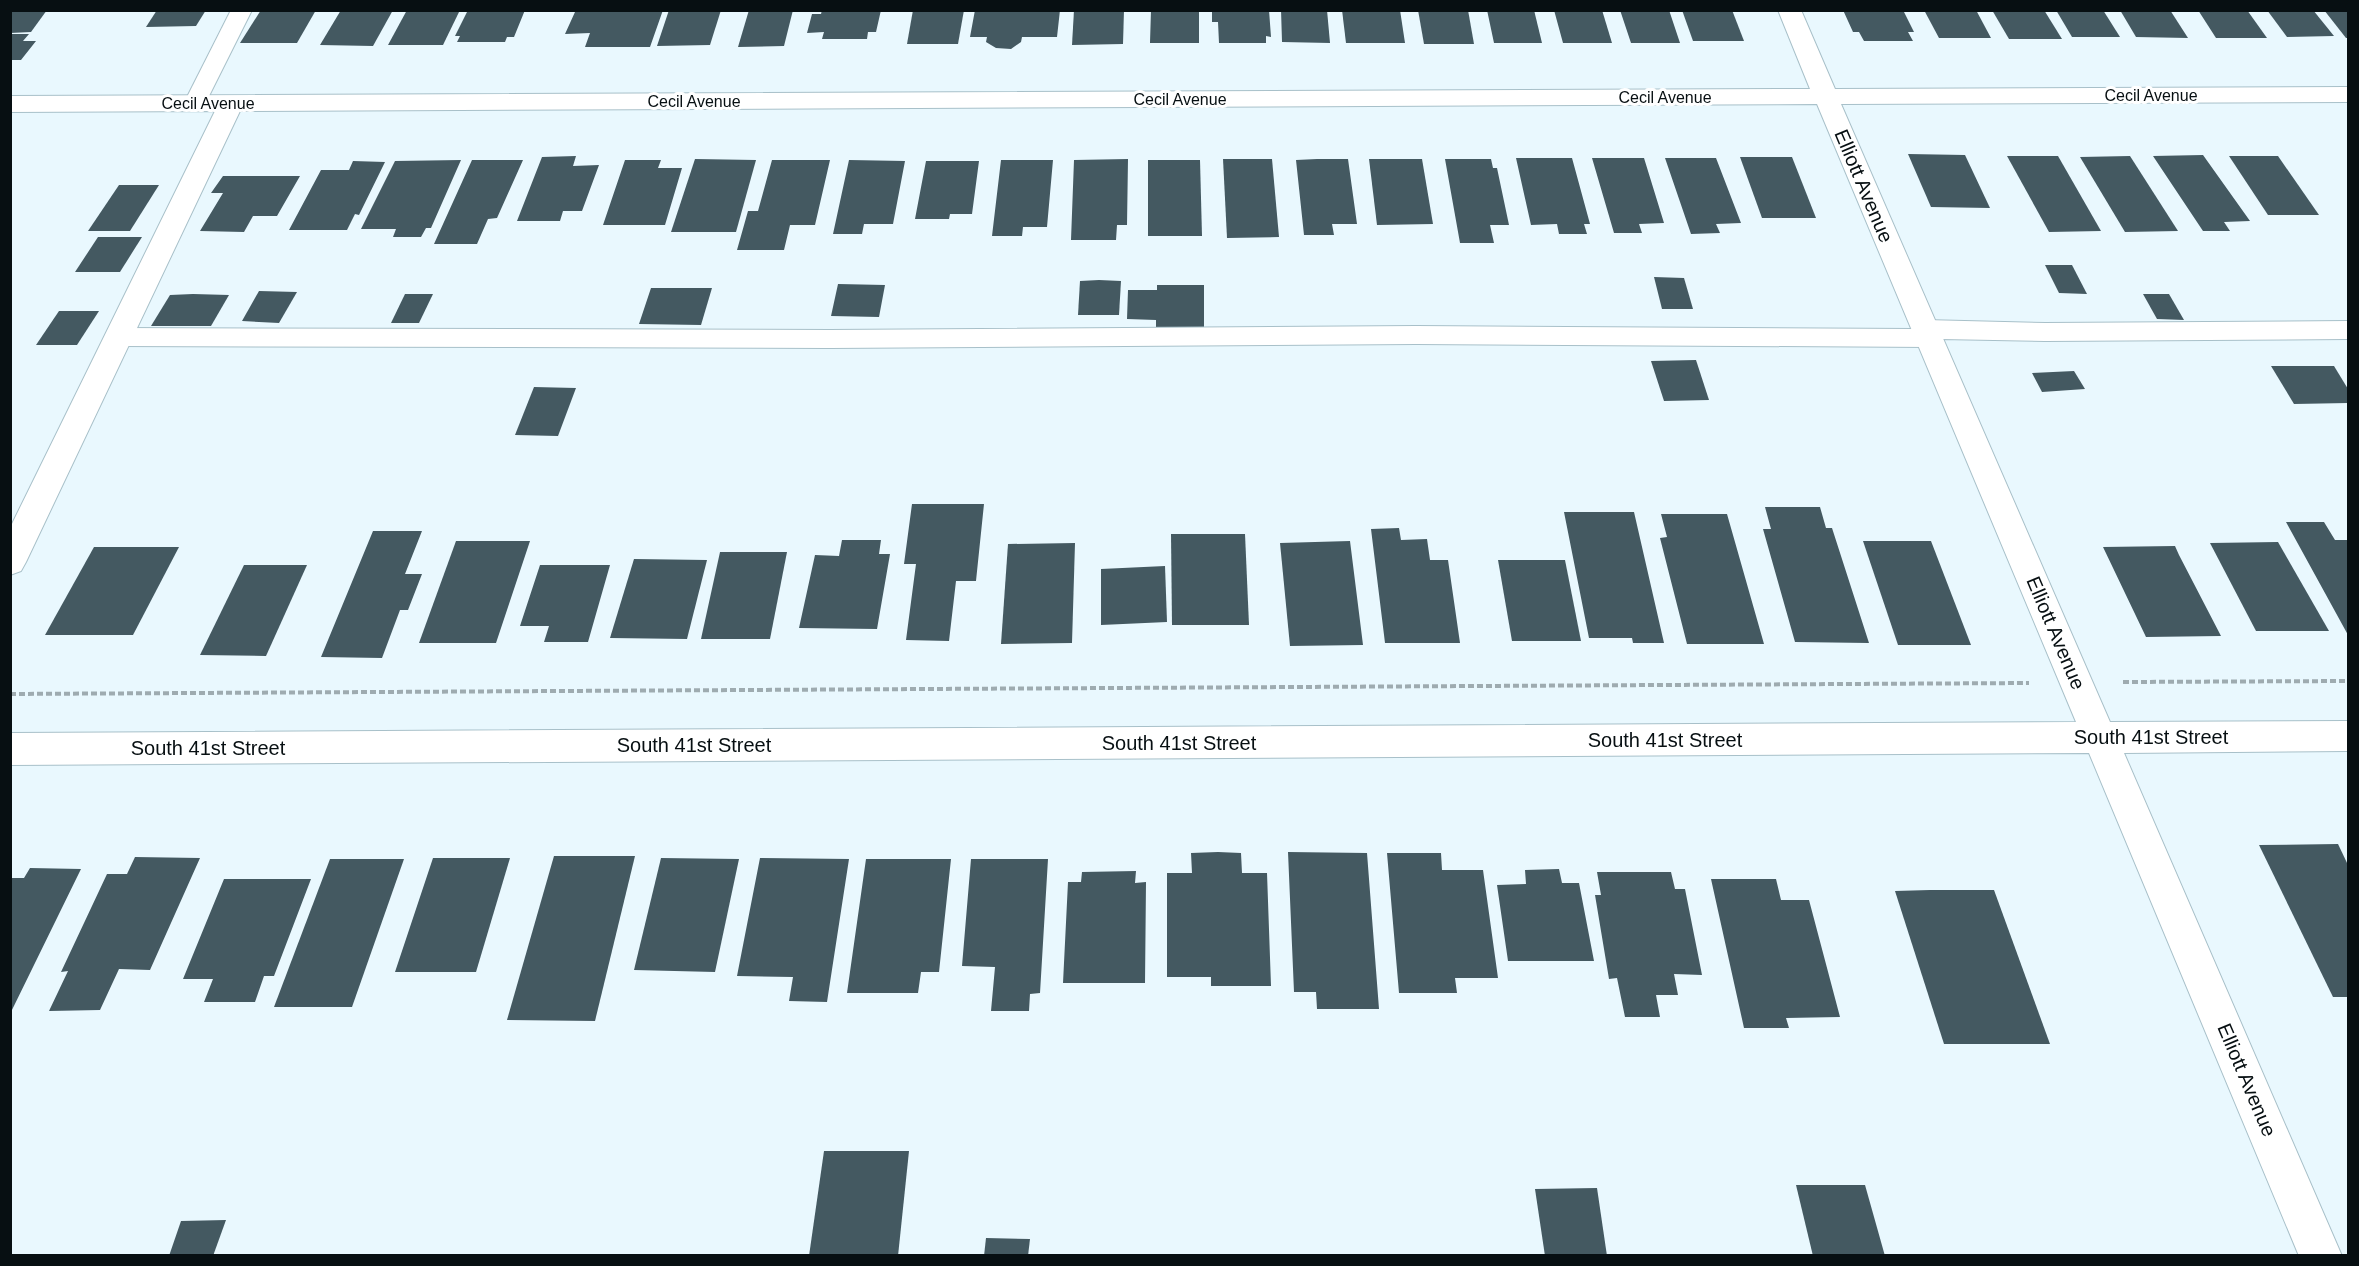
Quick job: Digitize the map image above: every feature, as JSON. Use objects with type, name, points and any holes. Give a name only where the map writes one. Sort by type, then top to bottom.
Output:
[{"type":"street","name":"Elliott Avenue","points":[[1789,10],[2321,1256]]},
{"type":"street","name":"Cecil Avenue","points":[[10,104],[2349,94]]},
{"type":"street","points":[[10,562],[231,103]]},
{"type":"street","name":"South 41st Street","points":[[10,749],[2349,736]]},
{"type":"lane","points":[[195,103],[242,10]]},
{"type":"lane","points":[[119,337],[830,339],[2349,330]]},
{"type":"path","points":[[10,694],[2349,681]]},
{"type":"building","points":[[10,10],[47,10],[31,32],[10,33]]},
{"type":"building","points":[[157,10],[206,10],[196,26],[146,27]]},
{"type":"building","points":[[261,10],[316,10],[297,43],[240,43]]},
{"type":"building","points":[[341,10],[393,10],[373,46],[320,45]]},
{"type":"building","points":[[407,10],[460,10],[443,45],[388,45]]},
{"type":"building","points":[[468,10],[525,10],[514,37],[507,37],[505,42],[457,42],[460,36],[455,36]]},
{"type":"building","points":[[663,10],[650,47],[585,47],[590,33],[565,34],[575,12]]},
{"type":"building","points":[[669,10],[721,10],[710,45],[657,46]]},
{"type":"building","points":[[749,10],[793,10],[784,46],[738,47]]},
{"type":"building","points":[[822,10],[881,10],[876,32],[868,32],[867,39],[822,39],[824,32],[807,33],[812,14],[821,14]]},
{"type":"building","points":[[913,10],[964,10],[958,44],[907,44]]},
{"type":"building","points":[[975,10],[1060,10],[1057,37],[1022,37],[1021,42],[1011,49],[996,48],[986,42],[987,37],[970,37]]},
{"type":"building","points":[[1074,10],[1124,10],[1123,44],[1072,45]]},
{"type":"building","points":[[1151,10],[1199,10],[1199,43],[1150,43]]},
{"type":"building","points":[[1212,10],[1269,10],[1271,37],[1266,36],[1266,43],[1219,43],[1218,22],[1212,22]]},
{"type":"building","points":[[1281,10],[1327,10],[1330,43],[1282,42]]},
{"type":"building","points":[[1342,10],[1400,10],[1405,43],[1346,43]]},
{"type":"building","points":[[1418,10],[1468,10],[1474,44],[1424,44]]},
{"type":"building","points":[[1487,10],[1534,10],[1542,43],[1494,43]]},
{"type":"building","points":[[1554,10],[1602,10],[1612,43],[1563,43]]},
{"type":"building","points":[[1620,10],[1669,10],[1680,43],[1631,43]]},
{"type":"building","points":[[1682,10],[1732,10],[1744,41],[1693,41]]},
{"type":"building","points":[[1843,10],[1903,10],[1914,32],[1908,32],[1913,41],[1864,41],[1859,32],[1853,32]]},
{"type":"building","points":[[1924,10],[1976,10],[1991,38],[1939,38]]},
{"type":"building","points":[[1992,10],[2044,10],[2062,39],[2009,39]]},
{"type":"building","points":[[2056,10],[2103,10],[2120,37],[2072,37]]},
{"type":"building","points":[[2120,10],[2170,10],[2188,38],[2136,37]]},
{"type":"building","points":[[2198,10],[2247,10],[2267,38],[2216,38]]},
{"type":"building","points":[[2267,10],[2313,10],[2334,36],[2287,37]]},
{"type":"building","points":[[2324,10],[2348,10],[2348,38],[2346,38]]},
{"type":"building","points":[[10,34],[29,34],[23,41],[36,41],[21,60],[10,60]]},
{"type":"building","points":[[1908,154],[1965,155],[1990,208],[1931,207]]},
{"type":"building","points":[[2203,155],[2250,221],[2224,222],[2230,231],[2203,231],[2153,156]]},
{"type":"building","points":[[576,156],[573,166],[599,165],[582,211],[563,211],[560,221],[517,221],[542,157]]},
{"type":"building","points":[[2007,156],[2058,156],[2101,231],[2049,232]]},
{"type":"building","points":[[2130,156],[2178,231],[2125,232],[2080,157]]},
{"type":"building","points":[[2229,156],[2278,156],[2319,215],[2268,215]]},
{"type":"building","points":[[1740,157],[1792,157],[1816,218],[1762,218]]},
{"type":"building","points":[[1516,158],[1572,158],[1590,224],[1584,224],[1587,234],[1559,234],[1557,224],[1531,225]]},
{"type":"building","points":[[1592,158],[1644,158],[1664,223],[1639,224],[1642,233],[1614,233]]},
{"type":"building","points":[[1665,158],[1716,158],[1741,223],[1716,224],[1720,233],[1691,234]]},
{"type":"building","points":[[695,159],[756,160],[736,232],[671,232]]},
{"type":"building","points":[[1128,159],[1127,225],[1117,225],[1116,240],[1071,240],[1074,160]]},
{"type":"building","points":[[1223,159],[1272,159],[1279,237],[1227,238]]},
{"type":"building","points":[[1348,159],[1357,224],[1332,224],[1334,235],[1304,235],[1296,160]]},
{"type":"building","points":[[1369,159],[1422,159],[1433,224],[1377,225]]},
{"type":"building","points":[[1445,159],[1491,159],[1493,168],[1497,168],[1509,225],[1490,225],[1494,243],[1460,243]]},
{"type":"building","points":[[461,160],[431,228],[426,228],[421,237],[393,237],[396,229],[361,229],[395,161]]},
{"type":"building","points":[[472,160],[523,160],[497,218],[488,219],[477,244],[434,244]]},
{"type":"building","points":[[625,160],[661,160],[658,168],[682,168],[665,225],[603,225]]},
{"type":"building","points":[[772,160],[830,160],[815,225],[790,225],[784,250],[737,250],[748,211],[758,211]]},
{"type":"building","points":[[849,160],[905,161],[893,224],[864,224],[862,234],[833,234]]},
{"type":"building","points":[[1001,160],[1053,160],[1047,227],[1023,227],[1022,236],[992,236]]},
{"type":"building","points":[[1148,160],[1200,160],[1202,236],[1148,236]]},
{"type":"building","points":[[353,161],[385,162],[359,215],[355,214],[347,230],[289,230],[321,170],[349,170]]},
{"type":"building","points":[[926,161],[979,161],[972,214],[950,214],[949,219],[915,219]]},
{"type":"building","points":[[223,176],[300,176],[277,216],[253,216],[244,232],[200,231],[223,193],[211,193]]},
{"type":"building","points":[[119,185],[159,185],[130,231],[88,231]]},
{"type":"building","points":[[98,237],[142,237],[120,272],[75,272]]},
{"type":"building","points":[[2045,265],[2072,265],[2087,294],[2059,293]]},
{"type":"building","points":[[1654,277],[1684,278],[1693,309],[1662,309]]},
{"type":"building","points":[[1080,281],[1121,281],[1119,315],[1078,315]]},
{"type":"building","points":[[838,284],[885,285],[879,317],[831,316]]},
{"type":"building","points":[[1157,285],[1204,285],[1204,327],[1156,327],[1156,320],[1127,319],[1128,290],[1157,290]]},
{"type":"building","points":[[651,288],[712,288],[701,325],[639,324]]},
{"type":"building","points":[[259,291],[297,292],[279,323],[242,321]]},
{"type":"building","points":[[405,294],[433,294],[419,323],[391,323]]},
{"type":"building","points":[[2143,294],[2169,294],[2184,320],[2157,319]]},
{"type":"building","points":[[170,295],[229,295],[211,326],[151,326]]},
{"type":"building","points":[[59,311],[99,311],[77,345],[36,345]]},
{"type":"building","points":[[1696,360],[1709,400],[1664,401],[1651,361]]},
{"type":"building","points":[[2271,366],[2334,366],[2348,389],[2348,403],[2294,404]]},
{"type":"building","points":[[2074,371],[2085,389],[2042,392],[2032,373]]},
{"type":"building","points":[[534,387],[576,388],[558,436],[515,435]]},
{"type":"building","points":[[912,504],[984,504],[976,581],[956,581],[949,641],[906,640],[916,564],[904,564]]},
{"type":"building","points":[[1765,507],[1820,507],[1826,528],[1832,528],[1869,643],[1795,642],[1763,529],[1771,529]]},
{"type":"building","points":[[1564,512],[1634,512],[1664,643],[1633,643],[1632,638],[1589,638]]},
{"type":"building","points":[[1661,514],[1727,514],[1764,644],[1687,644],[1660,538],[1667,537]]},
{"type":"building","points":[[2286,522],[2324,522],[2335,540],[2348,540],[2348,635]]},
{"type":"building","points":[[1399,528],[1401,540],[1427,539],[1430,560],[1448,560],[1460,643],[1385,643],[1371,529]]},
{"type":"building","points":[[373,531],[422,531],[405,574],[422,574],[408,610],[400,610],[382,658],[321,657]]},
{"type":"building","points":[[1171,534],[1245,534],[1249,625],[1172,625]]},
{"type":"building","points":[[842,540],[881,540],[879,554],[890,554],[877,629],[799,628],[815,555],[839,556]]},
{"type":"building","points":[[456,541],[530,541],[496,643],[419,643]]},
{"type":"building","points":[[1350,541],[1363,645],[1290,646],[1280,543]]},
{"type":"building","points":[[1863,541],[1931,541],[1971,645],[1898,645]]},
{"type":"building","points":[[2278,542],[2329,631],[2256,631],[2210,543]]},
{"type":"building","points":[[1075,543],[1072,643],[1001,644],[1008,544]]},
{"type":"building","points":[[2175,546],[2221,636],[2146,637],[2103,547]]},
{"type":"building","points":[[94,547],[179,547],[133,635],[45,635]]},
{"type":"building","points":[[720,552],[787,552],[770,639],[701,639]]},
{"type":"building","points":[[634,559],[707,560],[687,639],[610,638]]},
{"type":"building","points":[[1498,560],[1565,560],[1581,641],[1512,641]]},
{"type":"building","points":[[244,565],[307,565],[266,656],[200,655]]},
{"type":"building","points":[[540,565],[610,565],[588,642],[544,642],[549,626],[520,626]]},
{"type":"building","points":[[1165,566],[1167,622],[1101,625],[1101,569]]},
{"type":"building","points":[[2338,844],[2348,865],[2348,997],[2333,997],[2259,845]]},
{"type":"building","points":[[1288,852],[1367,853],[1379,1009],[1317,1009],[1316,992],[1294,992]]},
{"type":"building","points":[[1191,853],[1241,853],[1242,873],[1267,873],[1271,986],[1211,986],[1211,977],[1167,977],[1167,873],[1192,873]]},
{"type":"building","points":[[1387,853],[1441,853],[1442,870],[1483,870],[1498,978],[1455,978],[1457,993],[1399,993]]},
{"type":"building","points":[[554,856],[635,856],[595,1021],[507,1020]]},
{"type":"building","points":[[135,857],[200,858],[150,970],[119,969],[100,1010],[49,1011],[68,971],[61,972],[107,874],[127,874]]},
{"type":"building","points":[[433,858],[510,858],[476,972],[395,972]]},
{"type":"building","points":[[661,858],[739,859],[715,972],[634,970]]},
{"type":"building","points":[[760,858],[849,859],[827,1002],[789,1001],[793,977],[737,976]]},
{"type":"building","points":[[330,859],[404,859],[352,1007],[274,1007]]},
{"type":"building","points":[[866,859],[951,859],[939,972],[921,972],[918,993],[847,993]]},
{"type":"building","points":[[971,859],[1048,859],[1040,993],[1030,994],[1029,1011],[991,1011],[995,967],[962,966]]},
{"type":"building","points":[[30,868],[81,869],[10,1014],[10,878],[24,878]]},
{"type":"building","points":[[1559,869],[1562,883],[1579,883],[1594,961],[1508,961],[1497,885],[1526,884],[1525,870]]},
{"type":"building","points":[[1136,871],[1135,883],[1146,882],[1145,983],[1063,983],[1068,882],[1081,882],[1082,872]]},
{"type":"building","points":[[1597,872],[1671,872],[1675,889],[1685,889],[1702,975],[1674,974],[1678,995],[1656,995],[1660,1017],[1625,1017],[1617,978],[1609,979],[1595,895],[1601,895]]},
{"type":"building","points":[[224,879],[311,879],[274,976],[264,976],[255,1002],[204,1002],[213,979],[183,979]]},
{"type":"building","points":[[1711,879],[1776,879],[1781,900],[1809,900],[1840,1017],[1786,1018],[1789,1028],[1744,1028]]},
{"type":"building","points":[[1994,890],[2050,1044],[1944,1044],[1895,891]]},
{"type":"building","points":[[824,1151],[909,1151],[898,1256],[809,1256]]},
{"type":"building","points":[[1796,1185],[1865,1185],[1885,1256],[1813,1256]]},
{"type":"building","points":[[1597,1188],[1607,1256],[1545,1256],[1535,1189]]},
{"type":"building","points":[[226,1220],[213,1256],[169,1256],[181,1221]]},
{"type":"building","points":[[986,1238],[1030,1239],[1028,1256],[984,1256]]}]
